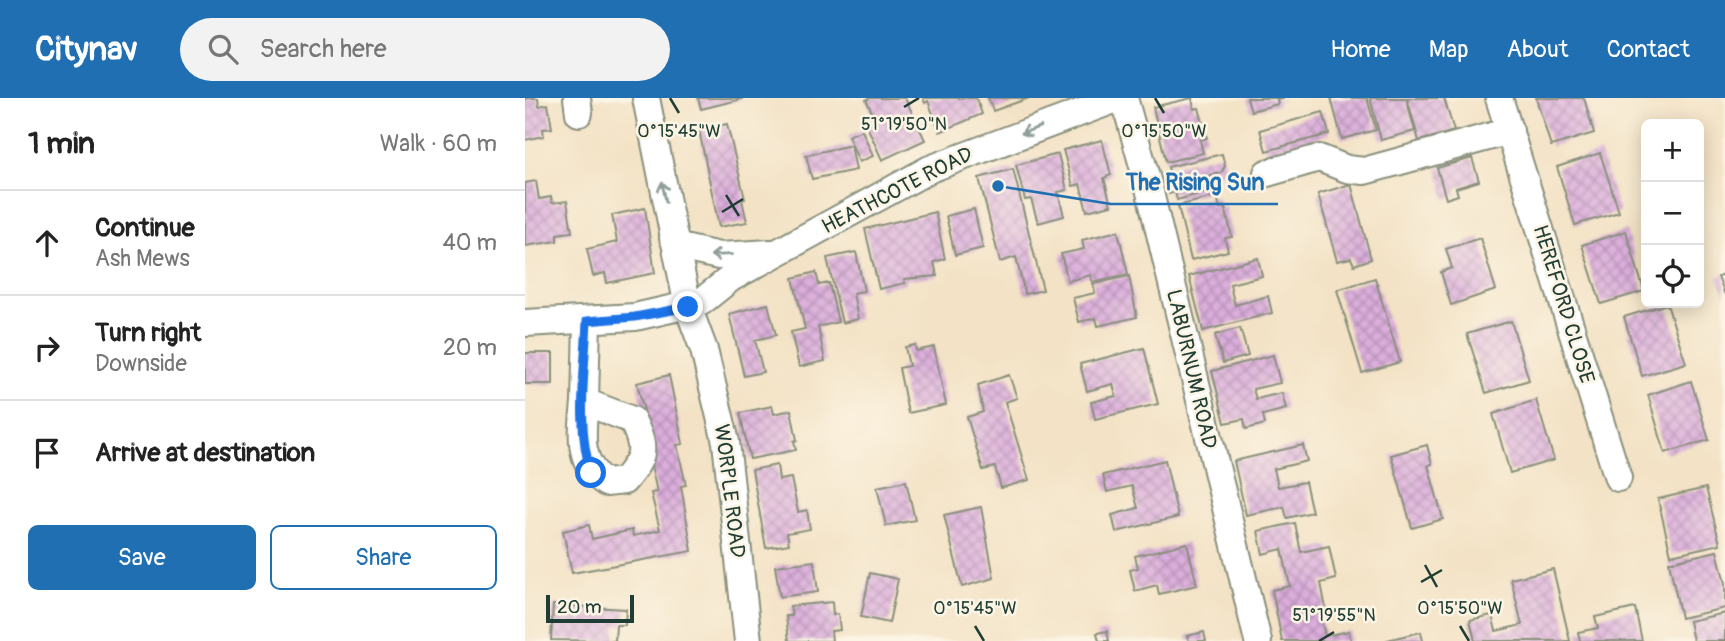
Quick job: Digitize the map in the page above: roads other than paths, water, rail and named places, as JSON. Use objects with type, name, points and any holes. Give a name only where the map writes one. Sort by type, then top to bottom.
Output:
[{"type":"street","name":"WORPLE ROAD","points":[[646,98],[688,307],[704,350],[726,442],[748,641]]},
{"type":"street","name":"HEREFORD CLOSE","points":[[1499,98],[1618,478]]},
{"type":"street","name":"HEATHCOTE ROAD","points":[[688,307],[701,302],[731,278],[930,169],[1114,99]]},
{"type":"street","name":"LABURNUM ROAD","points":[[1114,99],[1148,184],[1258,641]]},
{"type":"street","points":[[1267,173],[1319,158],[1347,169],[1364,171],[1510,131]]},
{"type":"street","points":[[673,238],[679,247],[703,255],[776,253]]},
{"type":"street","points":[[525,323],[635,317],[688,307]]},
{"type":"street","points":[[585,402],[587,321]]},
{"type":"place","name":"The Rising Sun","points":[[998,186]]}]
